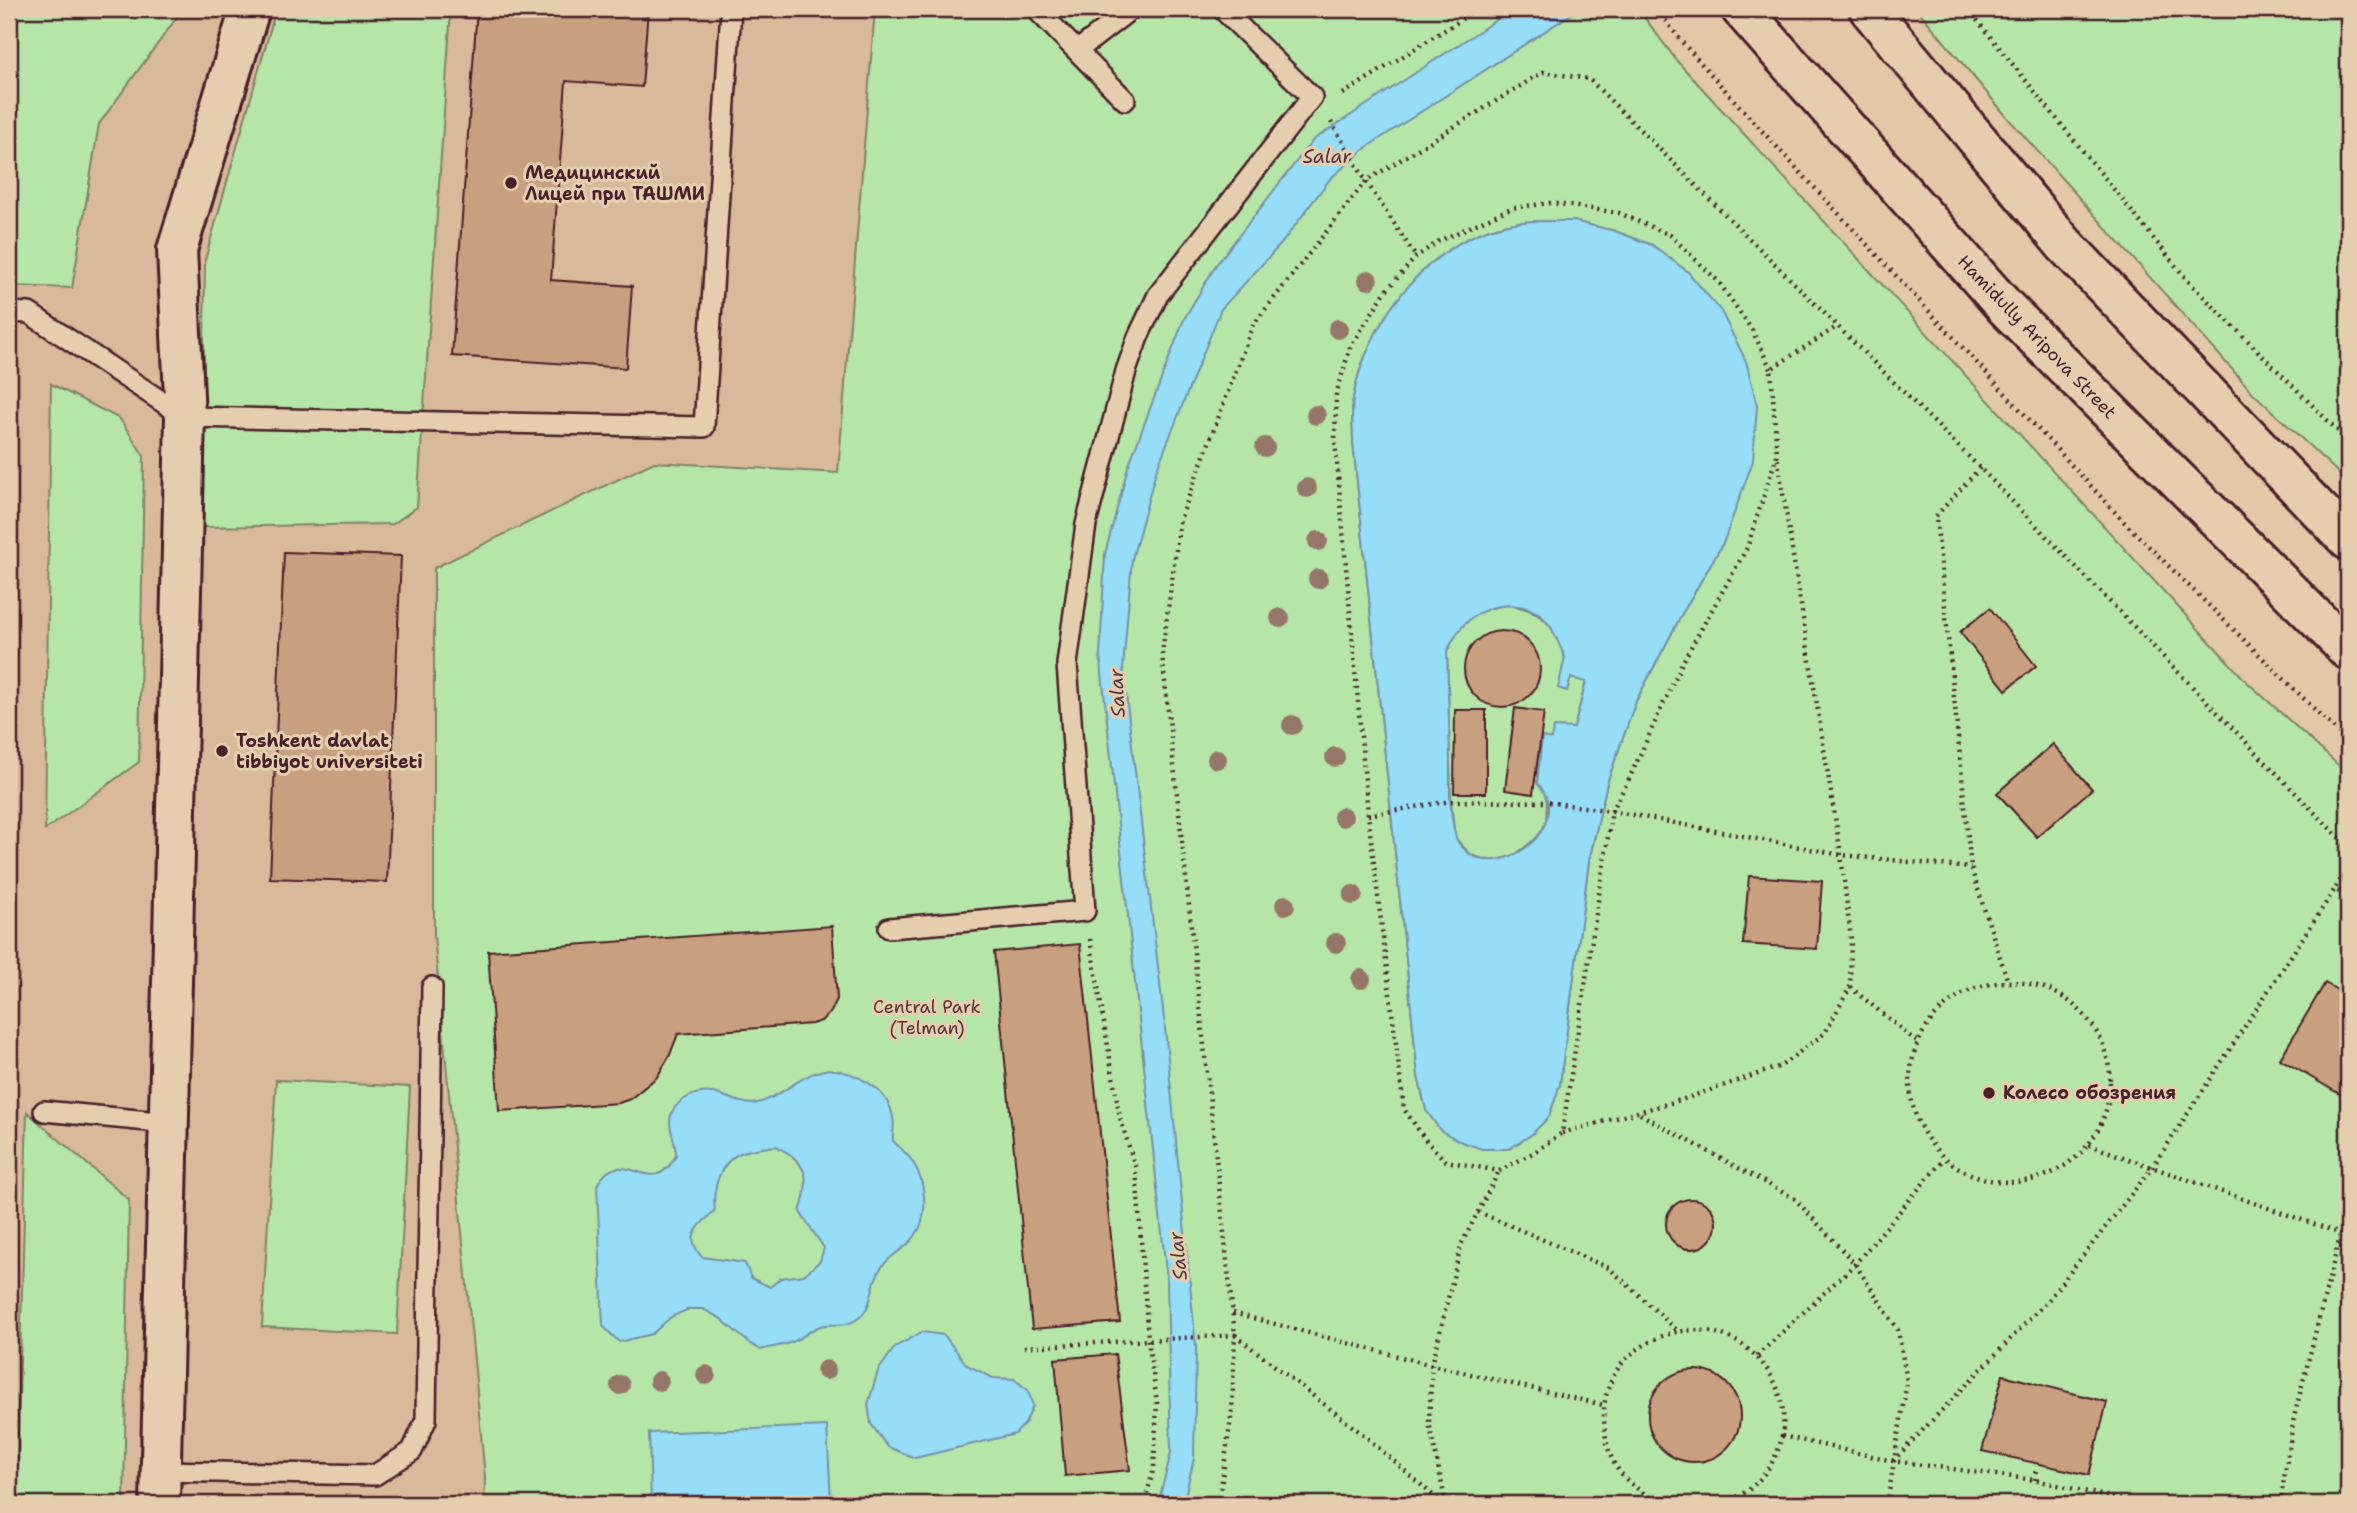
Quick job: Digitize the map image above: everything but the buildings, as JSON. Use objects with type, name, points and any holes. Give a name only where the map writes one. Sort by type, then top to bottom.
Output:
[{"type":"street","points":[[160,1488],[185,417],[177,250],[250,9]]},
{"type":"street","name":"Hamidully Aripova Street","points":[[1741,9],[2004,307],[2348,650]]},
{"type":"street","points":[[1869,9],[2064,244],[2348,540]]},
{"type":"lane","points":[[9,312],[29,313],[185,417],[704,427],[731,9]]},
{"type":"lane","points":[[1036,9],[1125,100]]},
{"type":"lane","points":[[1078,50],[1131,9]]},
{"type":"lane","points":[[889,928],[1085,911],[1067,664],[1086,524],[1126,371],[1157,295],[1312,97],[1223,9]]},
{"type":"lane","points":[[160,1488],[375,1475],[412,1451],[426,1420],[432,987]]},
{"type":"lane","points":[[44,1111],[169,1123]]},
{"type":"path","points":[[1332,100],[1478,9]]},
{"type":"path","points":[[1657,9],[1682,42],[1751,119],[2127,525],[2348,742]]},
{"type":"path","points":[[1968,9],[2188,281],[2348,441]]},
{"type":"path","points":[[1220,1494],[1232,1411],[1235,1335],[1162,654],[1180,520],[1253,325],[1366,181],[1543,72],[1589,79],[1839,326],[2348,847]]},
{"type":"path","points":[[1326,114],[1416,257]]},
{"type":"path","points":[[1445,1504],[1429,1422],[1432,1365],[1461,1245],[1499,1171],[1562,1133],[1639,1113],[1781,1066],[1825,1033],[1850,987],[1851,939],[1841,855],[1777,455],[1771,369],[1752,330],[1718,281],[1670,235],[1619,213],[1549,203],[1511,208],[1440,241],[1416,257],[1385,292],[1350,348],[1336,395],[1335,441],[1368,815],[1404,1109],[1427,1142],[1446,1161],[1499,1171]]},
{"type":"path","points":[[1771,369],[1839,326]]},
{"type":"path","points":[[1562,1133],[1612,811],[1682,663],[1747,548],[1777,455]]},
{"type":"path","points":[[1979,468],[1936,516],[1971,868],[2008,982]]},
{"type":"path","points":[[1368,815],[1451,801],[1548,802],[1612,811],[1841,855],[1971,868]]},
{"type":"path","points":[[1893,1461],[2049,1299],[2152,1168],[2348,868]]},
{"type":"path","points":[[2335,889],[2348,898]]},
{"type":"path","points":[[1085,911],[1120,1118],[1136,1169],[1148,1339],[1157,1402],[1154,1468],[1144,1504]]},
{"type":"path","points":[[1996,982],[2031,983],[2063,996],[2089,1019],[2105,1049],[2111,1084],[2105,1117],[2089,1145],[2064,1167],[2035,1179],[2003,1182],[1972,1176],[1944,1159],[1924,1135],[1912,1105],[1909,1074],[1917,1042],[1936,1013],[1963,992],[1996,982]]},
{"type":"path","points":[[1850,987],[1917,1042]]},
{"type":"path","points":[[1639,1113],[1794,1199],[1855,1264],[1898,1330],[1907,1382],[1887,1504]]},
{"type":"path","points":[[2089,1145],[2348,1236]]},
{"type":"path","points":[[1757,1356],[1855,1264],[1944,1159]]},
{"type":"path","points":[[1478,1212],[1609,1268],[1677,1330]]},
{"type":"path","points":[[2280,1504],[2294,1417],[2340,1232]]},
{"type":"path","points":[[1233,1313],[1432,1365],[1603,1405]]},
{"type":"path","points":[[1662,1504],[1635,1489],[1615,1466],[1604,1439],[1603,1405],[1610,1382],[1626,1358],[1650,1340],[1677,1330],[1706,1330],[1734,1338],[1757,1356],[1774,1379],[1783,1407],[1782,1436],[1771,1465],[1750,1489],[1724,1504]]},
{"type":"path","points":[[1024,1347],[1235,1335],[1365,1436],[1445,1504]]},
{"type":"path","points":[[1782,1436],[1893,1461],[2035,1480],[2141,1504]]},
{"type":"path","points":[[2035,1480],[2036,1466]]},
{"type":"shaded area","name":"Toshkent davlat tibbiyot universiteti","points":[[9,9],[875,9],[838,474],[654,462],[434,568],[434,935],[485,1478],[484,1504],[9,1504]]},
{"type":"green space","points":[[9,9],[183,9],[99,124],[72,288],[9,286]]},
{"type":"green space","points":[[276,9],[451,9],[417,507],[393,524],[202,527],[205,260]]},
{"type":"green space","name":"Central Park (Telman)","points":[[875,9],[1638,9],[1677,61],[2246,681],[2348,774],[2348,1504],[484,1504],[485,1477],[434,935],[434,568],[654,462],[838,473]],"holes":[[[1573,221],[1615,231],[1652,245],[1688,272],[1724,541],[1636,701],[1607,783],[1589,861],[1560,1084],[1549,1117],[1426,1110],[1418,1076],[1353,442],[1353,399],[1371,343],[1386,316],[1404,291],[1426,268],[1450,249],[1476,234],[1521,222]]]},
{"type":"green space","points":[[1917,9],[2348,9],[2348,482],[2254,394],[2007,117]]},
{"type":"green space","points":[[51,384],[120,419],[144,456],[139,762],[45,830]]},
{"type":"green space","points":[[1508,605],[1523,608],[1545,620],[1563,651],[1570,678],[1586,681],[1574,728],[1551,739],[1542,738],[1546,823],[1539,836],[1515,855],[1494,861],[1472,856],[1455,838],[1451,801],[1447,652],[1457,633],[1470,619],[1487,609]]},
{"type":"green space","points":[[276,1080],[410,1087],[397,1334],[262,1327]]},
{"type":"green space","points":[[27,1112],[129,1200],[124,1504],[16,1504]]},
{"type":"water","name":"Salar","points":[[1513,9],[1579,9],[1367,147],[1330,179],[1281,244],[1221,309],[1156,471],[1132,559],[1123,669],[1164,1018],[1196,1346],[1194,1459],[1183,1504],[1158,1504],[1171,1453],[1167,1281],[1100,655],[1105,554],[1128,467],[1184,319],[1216,265],[1313,140]]},
{"type":"water","points":[[1573,221],[1615,231],[1652,245],[1688,272],[1721,311],[1746,361],[1757,405],[1753,461],[1724,541],[1636,701],[1607,783],[1589,861],[1560,1084],[1549,1117],[1531,1135],[1509,1149],[1482,1149],[1459,1141],[1440,1130],[1426,1110],[1418,1076],[1353,442],[1352,404],[1360,371],[1371,343],[1404,291],[1426,268],[1450,249],[1476,234],[1504,225]],"holes":[[[1497,606],[1526,607],[1540,614],[1551,627],[1565,657],[1558,688],[1567,691],[1571,678],[1586,682],[1574,728],[1554,727],[1551,739],[1542,737],[1537,783],[1547,799],[1547,816],[1541,832],[1528,846],[1513,855],[1495,860],[1478,858],[1460,845],[1453,825],[1447,652],[1463,625],[1478,613]]]},
{"type":"water","points":[[829,1069],[849,1074],[878,1090],[890,1107],[894,1124],[893,1141],[914,1164],[923,1191],[924,1210],[919,1228],[912,1241],[881,1268],[862,1315],[848,1324],[821,1326],[785,1345],[761,1350],[720,1318],[703,1309],[689,1309],[671,1317],[652,1334],[619,1342],[603,1326],[597,1185],[607,1173],[617,1168],[647,1174],[657,1174],[666,1169],[676,1155],[671,1116],[684,1099],[698,1093],[713,1093],[743,1103],[755,1103],[770,1098],[818,1072]],"holes":[[[776,1146],[787,1152],[801,1166],[806,1181],[800,1212],[824,1248],[820,1261],[804,1275],[781,1278],[770,1287],[751,1278],[745,1263],[702,1257],[696,1249],[694,1237],[695,1232],[715,1210],[717,1182],[732,1158],[747,1151]]]},
{"type":"water","points":[[922,1332],[944,1335],[967,1365],[993,1378],[1014,1379],[1028,1390],[1033,1406],[1025,1424],[1015,1434],[915,1458],[888,1447],[871,1424],[868,1404],[878,1371],[895,1347]]},
{"type":"water","points":[[827,1426],[831,1504],[651,1504],[649,1433]]},
{"type":"place","name":"Медицинский Лицей при ТАШМИ","points":[[511,183]]},
{"type":"place","name":"Toshkent davlat tibbiyot universiteti","points":[[222,751]]},
{"type":"place","name":"Колесо обозрения","points":[[1989,1093]]}]
